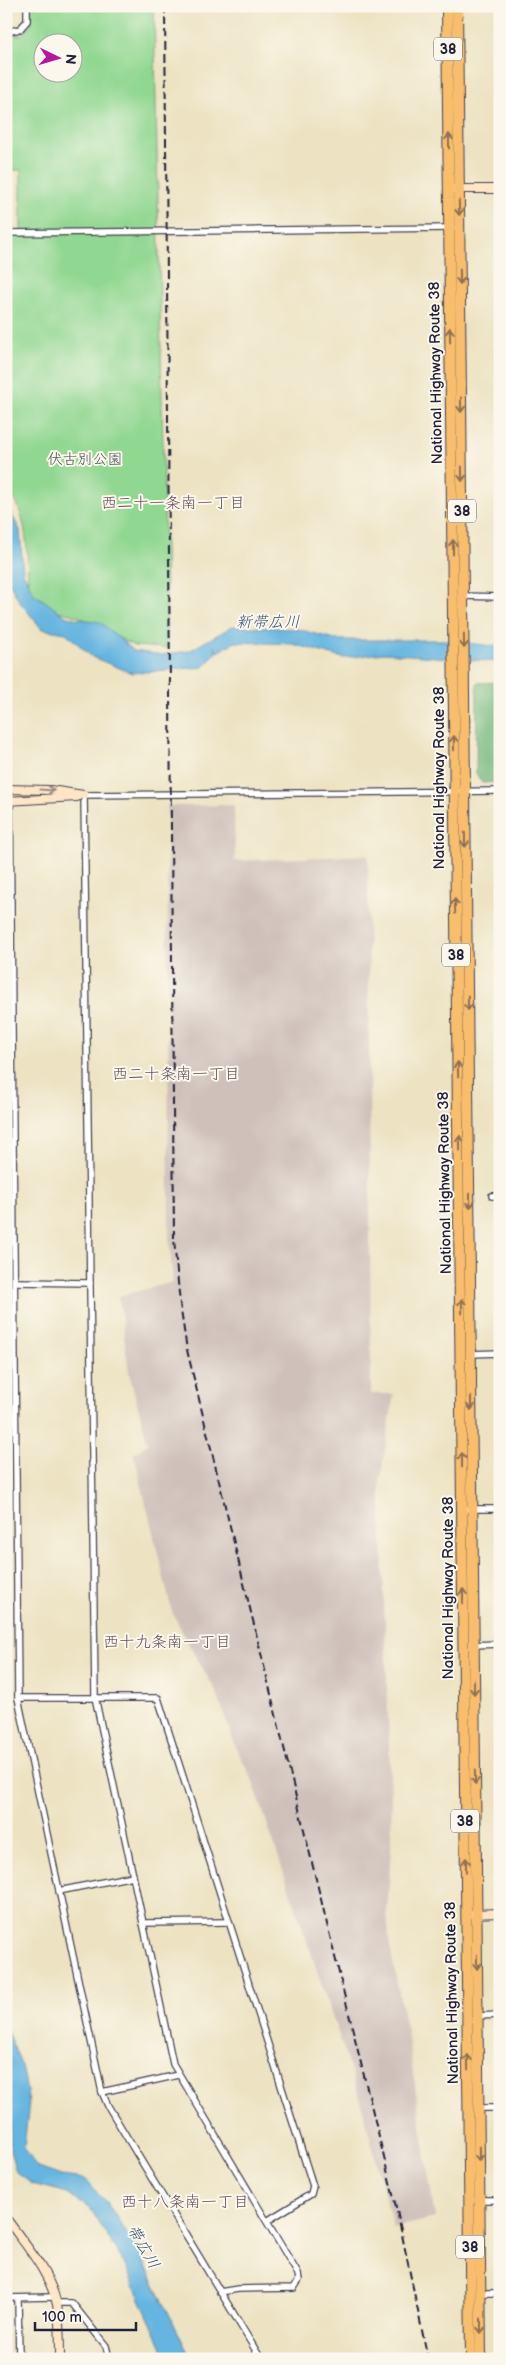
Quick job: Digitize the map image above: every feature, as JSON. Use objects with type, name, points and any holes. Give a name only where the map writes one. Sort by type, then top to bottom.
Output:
[{"type":"highway","name":"National Highway Route 38","points":[[447,6],[454,189]]},
{"type":"highway","name":"National Highway Route 38","points":[[457,6],[454,228],[475,2200],[475,2294],[471,2359]]},
{"type":"highway","name":"National Highway Route 38","points":[[475,2294],[481,2359]]},
{"type":"street","points":[[6,32],[20,29],[27,21],[27,6]]},
{"type":"street","points":[[454,189],[500,189]]},
{"type":"street","points":[[6,233],[454,228]]},
{"type":"street","points":[[458,596],[500,597]]},
{"type":"street","points":[[261,2359],[108,2106],[102,2092],[18,1698],[15,1282],[8,789],[50,790],[84,795],[500,791]]},
{"type":"street","points":[[8,801],[66,799],[84,795]]},
{"type":"street","points":[[84,795],[95,1697],[173,2064],[298,2274],[297,2285],[294,2288],[238,2289],[220,2292]]},
{"type":"street","points":[[492,1196],[500,1196]]},
{"type":"street","points":[[15,1282],[90,1283]]},
{"type":"street","points":[[466,1354],[500,1353]]},
{"type":"street","points":[[467,1509],[500,1508]]},
{"type":"street","points":[[469,1645],[500,1644]]},
{"type":"street","points":[[18,1698],[158,1698],[313,2186],[311,2194],[267,2222]]},
{"type":"street","points":[[59,1892],[133,1876]]},
{"type":"street","points":[[471,1914],[500,1913]]},
{"type":"street","points":[[143,1923],[229,1922]]},
{"type":"street","points":[[472,2016],[500,2015]]},
{"type":"street","points":[[102,2092],[178,2075]]},
{"type":"street","points":[[474,2108],[500,2108]]},
{"type":"street","points":[[475,2200],[500,2200]]},
{"type":"street","points":[[6,2218],[45,2273],[55,2300],[60,2326],[60,2359]]},
{"type":"street","points":[[475,2294],[500,2293]]},
{"type":"street","points":[[6,2298],[55,2300],[72,2303],[106,2346],[109,2359]]},
{"type":"street","points":[[18,2298],[19,2359]]},
{"type":"shaded area","points":[[234,805],[235,861],[368,855],[371,1394],[394,1394],[380,1481],[392,1833],[387,1914],[390,1948],[407,2032],[435,2218],[393,2228],[360,2098],[252,1779],[236,1748],[216,1691],[172,1612],[134,1454],[148,1444],[129,1373],[119,1296],[173,1282],[169,1236],[167,806]]},
{"type":"green space","name":"伏古別公園","points":[[31,6],[154,6],[167,648],[134,646],[78,616],[50,609],[28,596],[24,525],[14,498],[6,487],[6,233],[21,233],[21,170],[6,170],[6,35],[21,35],[31,25]]},
{"type":"green space","points":[[500,682],[500,782],[482,783],[476,773],[477,683]]},
{"type":"water","points":[[6,504],[20,530],[23,572],[33,593],[67,617],[100,622],[134,651],[161,655],[189,651],[233,626],[297,629],[339,640],[444,640],[500,647],[500,662],[384,653],[343,658],[293,644],[235,642],[217,652],[215,646],[216,652],[204,667],[132,673],[92,657],[66,633],[42,629],[19,601],[6,576]]},
{"type":"water","points":[[6,2029],[22,2066],[29,2102],[24,2147],[36,2167],[61,2176],[85,2179],[112,2210],[141,2256],[191,2359],[167,2359],[123,2261],[90,2208],[61,2191],[32,2184],[16,2172],[10,2150],[11,2102],[6,2080]]},
{"type":"railway","points":[[165,6],[174,1239],[180,1304],[187,1350],[397,2211],[428,2359]]},
{"type":"district","name":"西二十一条南一丁目","points":[[173,503]]},
{"type":"district","name":"西二十条南一丁目","points":[[176,1074]]},
{"type":"district","name":"西十九条南一丁目","points":[[167,1642]]},
{"type":"district","name":"西十八条南一丁目","points":[[185,2202]]},
{"type":"water label","name":"新帯広川","points":[[268,622]]},
{"type":"water label","name":"帯広川","points":[[143,2247]]}]
